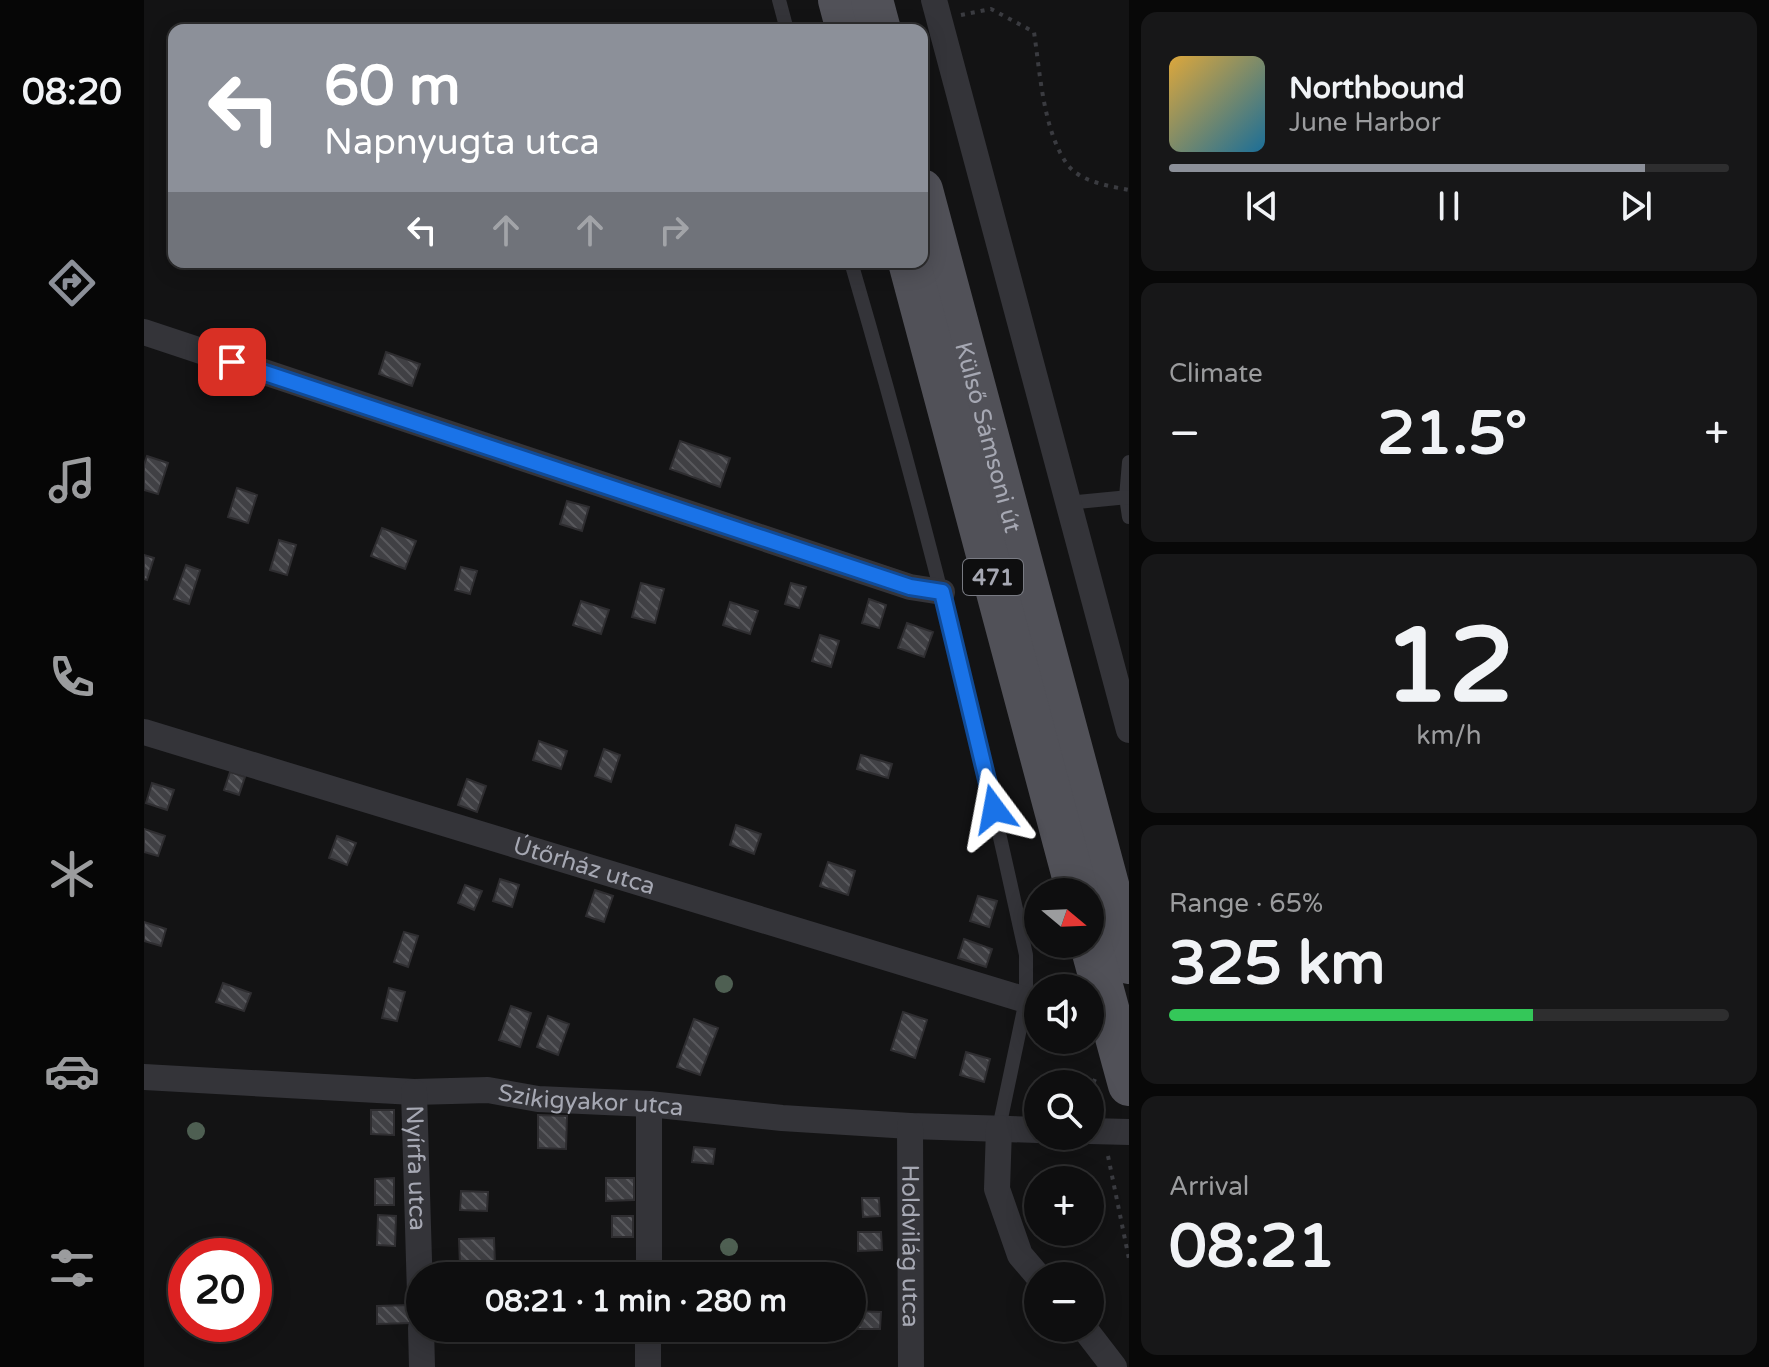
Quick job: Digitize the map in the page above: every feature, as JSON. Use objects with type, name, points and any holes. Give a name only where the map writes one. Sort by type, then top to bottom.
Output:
[{"type":"main road","points":[[839,0],[845,24]]},
{"type":"main road","points":[[872,0],[878,24]]},
{"type":"main road","name":"Külső Sámsoni út","points":[[928,212],[1129,963]]},
{"type":"main road","name":"Külső Sámsoni út","points":[[911,268],[1073,878]]},
{"type":"main road","points":[[1092,958],[1102,1070]]},
{"type":"street","points":[[937,10],[1129,730]]},
{"type":"street","points":[[144,332],[910,587],[942,592]]},
{"type":"street","name":"Útőrház utca","points":[[144,732],[1024,999]]},
{"type":"street","name":"Szikigyakor utca","points":[[144,1077],[414,1092],[488,1090],[538,1099],[649,1104],[782,1118],[1024,1129]]},
{"type":"street","name":"Nyírfa utca","points":[[414,1092],[419,1262]]},
{"type":"street","points":[[649,1104],[649,1262]]},
{"type":"street","name":"Holdvilág utca","points":[[910,1126],[911,1367]]},
{"type":"street","points":[[999,1128],[997,1189],[1020,1255],[1026,1262]]},
{"type":"street","points":[[1104,1131],[1129,1132]]},
{"type":"street","points":[[421,1342],[422,1367]]},
{"type":"street","points":[[648,1342],[648,1367]]},
{"type":"street","points":[[1095,1342],[1114,1367]]},
{"type":"lane","points":[[779,0],[785,24]]},
{"type":"lane","points":[[853,268],[942,592],[1026,955],[1026,974]]},
{"type":"lane","points":[[1129,462],[1129,517]]},
{"type":"lane","points":[[1067,503],[1128,497]]},
{"type":"lane","points":[[999,1128],[1024,1009]]},
{"type":"path","points":[[937,10],[991,9],[1034,32],[1048,123],[1068,166],[1097,184],[1129,190]]},
{"type":"building","points":[[386,352],[420,364],[412,386],[379,374]]},
{"type":"building","points":[[680,441],[730,458],[720,487],[670,469]]},
{"type":"building","points":[[147,456],[168,463],[158,494],[144,490]]},
{"type":"building","points":[[237,488],[257,495],[248,523],[228,517]]},
{"type":"building","points":[[567,501],[589,507],[582,531],[560,524]]},
{"type":"building","points":[[382,528],[416,541],[405,569],[371,556]]},
{"type":"building","points":[[279,540],[296,545],[287,575],[270,570]]},
{"type":"building","points":[[144,555],[154,558],[147,580],[144,579]]},
{"type":"building","points":[[186,565],[200,570],[189,604],[174,599]]},
{"type":"building","points":[[461,567],[477,571],[470,594],[455,590]]},
{"type":"building","points":[[641,583],[664,589],[655,623],[632,617]]},
{"type":"building","points":[[791,583],[806,587],[799,608],[785,604]]},
{"type":"building","points":[[869,599],[886,605],[879,628],[862,623]]},
{"type":"building","points":[[581,601],[609,610],[601,634],[573,625]]},
{"type":"building","points":[[730,602],[758,611],[750,634],[723,625]]},
{"type":"building","points":[[907,623],[933,632],[924,657],[898,648]]},
{"type":"building","points":[[820,635],[839,641],[831,667],[812,661]]},
{"type":"building","points":[[539,741],[567,751],[561,769],[533,760]]},
{"type":"building","points":[[604,749],[620,755],[611,782],[595,776]]},
{"type":"building","points":[[861,755],[892,764],[888,778],[857,769]]},
{"type":"building","points":[[230,772],[245,777],[239,795],[224,790]]},
{"type":"building","points":[[467,779],[486,786],[477,812],[458,805]]},
{"type":"building","points":[[152,783],[174,790],[167,810],[146,803]]},
{"type":"building","points":[[736,825],[761,834],[754,854],[730,845]]},
{"type":"building","points":[[144,829],[165,836],[158,856],[144,852]]},
{"type":"building","points":[[337,836],[356,843],[347,865],[329,858]]},
{"type":"building","points":[[828,862],[855,871],[848,895],[820,886]]},
{"type":"building","points":[[500,879],[519,885],[512,907],[493,901]]},
{"type":"building","points":[[465,885],[482,891],[474,910],[458,903]]},
{"type":"building","points":[[595,890],[613,896],[604,922],[586,916]]},
{"type":"building","points":[[978,896],[997,901],[989,927],[970,921]]},
{"type":"building","points":[[144,922],[166,929],[161,946],[144,941]]},
{"type":"building","points":[[404,932],[418,936],[408,967],[394,962]]},
{"type":"building","points":[[964,939],[992,949],[986,967],[958,958]]},
{"type":"building","points":[[223,983],[251,993],[244,1011],[216,1002]]},
{"type":"building","points":[[389,988],[405,992],[397,1021],[382,1018]]},
{"type":"building","points":[[511,1006],[531,1013],[520,1047],[499,1040]]},
{"type":"building","points":[[903,1012],[927,1020],[915,1058],[891,1050]]},
{"type":"building","points":[[548,1016],[569,1024],[558,1055],[537,1047]]},
{"type":"building","points":[[694,1019],[718,1028],[700,1075],[677,1067]]},
{"type":"building","points":[[966,1052],[990,1059],[984,1082],[960,1075]]},
{"type":"building","points":[[371,1110],[394,1110],[394,1135],[371,1134]]},
{"type":"building","points":[[538,1115],[567,1116],[566,1149],[538,1148]]},
{"type":"building","points":[[694,1147],[715,1149],[713,1164],[692,1162]]},
{"type":"building","points":[[394,1178],[394,1205],[375,1205],[375,1179]]},
{"type":"building","points":[[606,1178],[634,1178],[634,1200],[606,1201]]},
{"type":"building","points":[[461,1191],[488,1192],[487,1211],[460,1210]]},
{"type":"building","points":[[862,1198],[879,1198],[880,1216],[863,1217]]},
{"type":"building","points":[[378,1215],[396,1216],[395,1246],[377,1245]]},
{"type":"building","points":[[612,1216],[633,1216],[633,1237],[612,1237]]},
{"type":"building","points":[[858,1232],[881,1232],[882,1250],[858,1251]]},
{"type":"building","points":[[494,1238],[495,1262],[460,1262],[459,1239]]},
{"type":"building","points":[[406,1305],[406,1323],[377,1324],[377,1306]]},
{"type":"building","points":[[866,1311],[881,1312],[880,1329],[866,1329]]},
{"type":"route","points":[[232,362],[910,587],[942,592],[994,809]]}]
